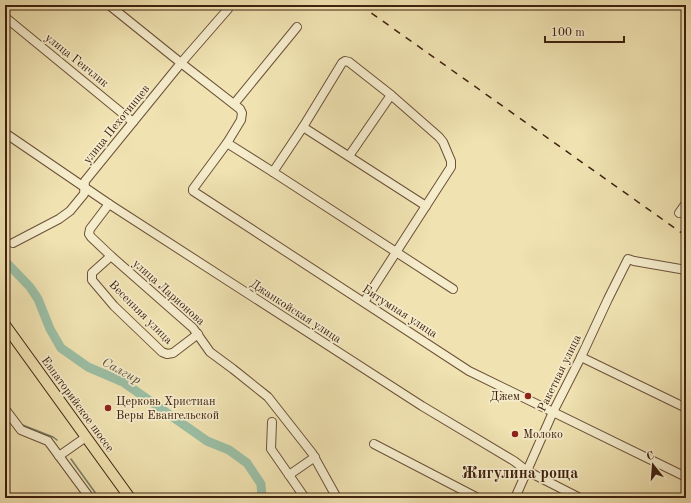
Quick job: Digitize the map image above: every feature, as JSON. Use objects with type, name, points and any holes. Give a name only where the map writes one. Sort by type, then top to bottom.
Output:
[{"type":"main road","name":"Евпаторийское шоссе","points":[[5,325],[130,498]]},
{"type":"street","points":[[110,5],[234,104],[297,27]]},
{"type":"street","name":"улица Пехотинцев","points":[[13,243],[59,219],[70,211],[84,194],[85,182],[181,63],[228,9],[229,5]]},
{"type":"street","name":"улица Генчлик","points":[[5,17],[133,122]]},
{"type":"street","points":[[273,172],[344,62],[349,62],[391,95],[442,139],[451,161],[451,167],[364,302]]},
{"type":"street","points":[[350,156],[391,95]]},
{"type":"street","name":"Битумная улица","points":[[234,104],[242,113],[241,120],[227,143],[192,189],[193,191],[469,371],[686,477]]},
{"type":"street","points":[[303,127],[426,206]]},
{"type":"street","name":"Джанкойская улица","points":[[5,133],[109,204],[422,406],[514,461],[527,472],[580,498]]},
{"type":"street","points":[[227,143],[453,289]]},
{"type":"street","points":[[679,213],[686,203]]},
{"type":"street","name":"улица Ларионова","points":[[109,204],[90,229],[90,237],[194,328],[210,352],[268,396],[315,457],[337,498]]},
{"type":"street","name":"Весенняя улица","points":[[111,256],[92,273],[92,280],[114,306],[162,352],[167,354],[173,353],[198,334]]},
{"type":"street","name":"Ракетная улица","points":[[515,498],[553,412],[628,259],[686,270]]},
{"type":"street","points":[[581,357],[686,408]]},
{"type":"street","points":[[5,409],[21,430],[48,440],[90,498]]},
{"type":"street","points":[[272,422],[271,449],[305,498]]},
{"type":"street","points":[[59,456],[86,437]]},
{"type":"street","points":[[374,444],[478,498]]},
{"type":"street","points":[[289,475],[315,457]]},
{"type":"waterway","name":"Салгир","points":[[5,261],[30,287],[38,299],[50,329],[61,348],[88,367],[123,382],[207,441],[229,450],[247,463],[261,484],[262,498]]},
{"type":"waterway","points":[[20,424],[57,440]]},
{"type":"waterway","points":[[71,459],[99,498]]},
{"type":"railway","points":[[360,5],[686,236]]},
{"type":"place","name":"Джем","points":[[528,396]]},
{"type":"place","name":"Церковь Христиан Веры Евангельской","points":[[108,408]]},
{"type":"place","name":"Молоко","points":[[515,434]]},
{"type":"district","name":"Жигулина роща","points":[[520,472]]}]
